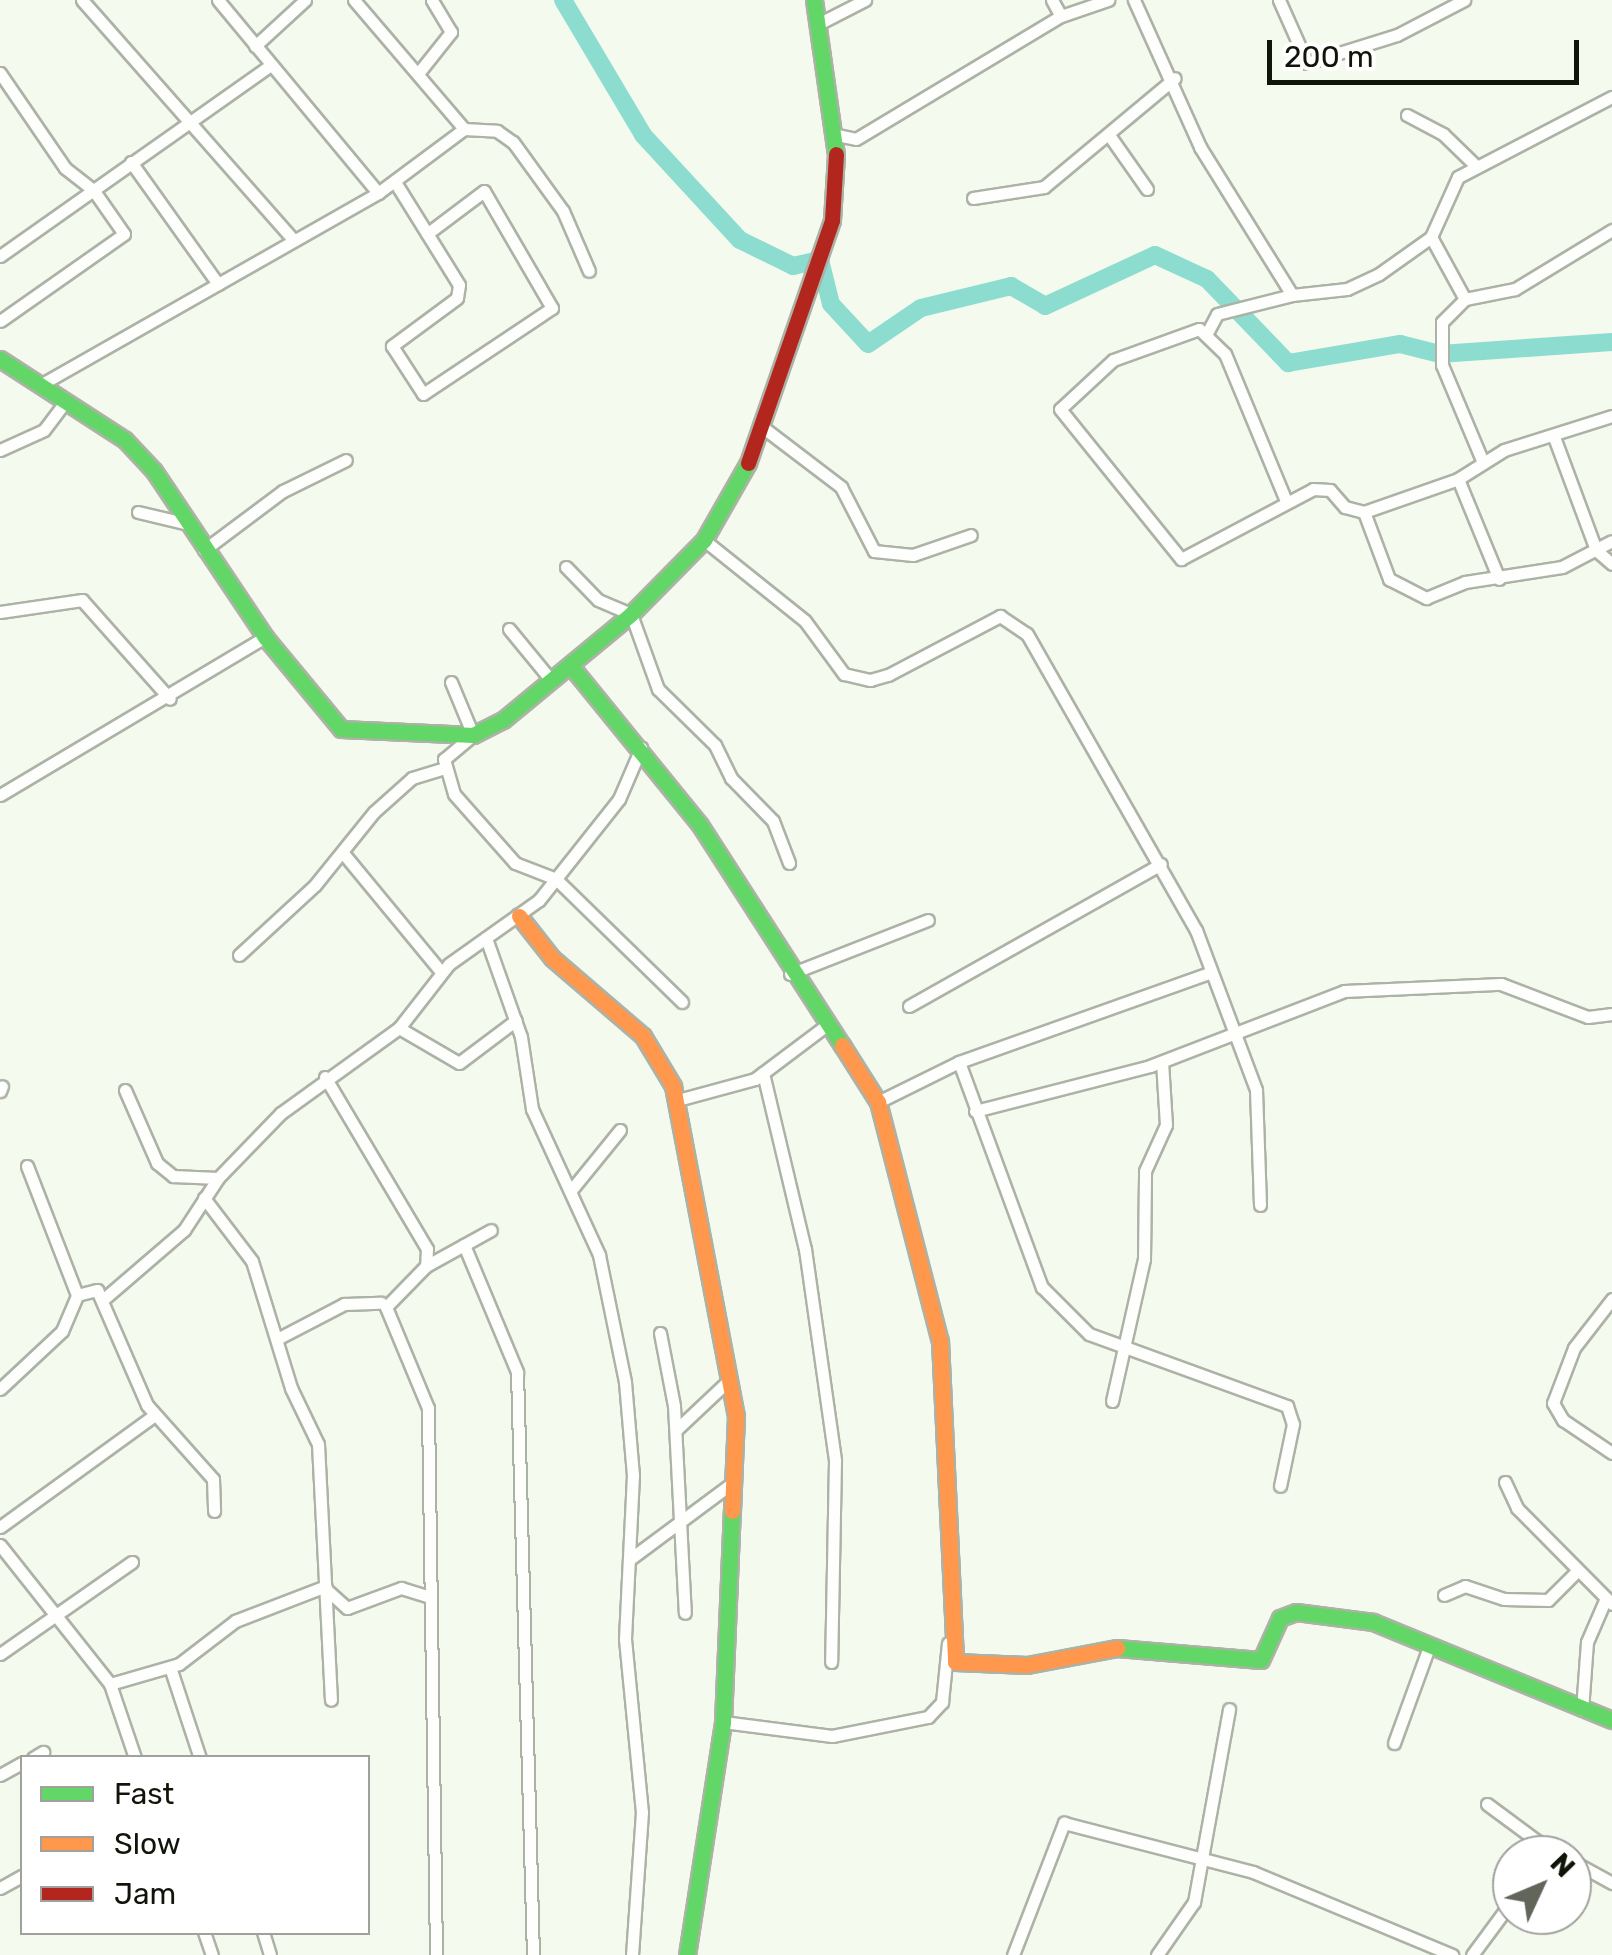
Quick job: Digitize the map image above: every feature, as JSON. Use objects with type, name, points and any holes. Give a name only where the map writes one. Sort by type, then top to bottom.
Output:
[{"type":"street","points":[[82,0],[293,239]]},
{"type":"street","points":[[218,0],[378,192]]},
{"type":"street","points":[[255,46],[305,0]]},
{"type":"street","points":[[354,0],[420,71],[464,129]]},
{"type":"street","points":[[420,71],[450,32],[432,0]]},
{"type":"street","points":[[442,769],[449,751],[552,680],[631,614],[704,540],[764,430],[822,258],[837,135],[814,0]]},
{"type":"street","points":[[818,24],[864,0]]},
{"type":"street","points":[[1052,0],[1062,16]]},
{"type":"street","points":[[837,135],[856,139],[1062,16],[1108,0]]},
{"type":"street","points":[[1134,0],[1174,78],[1200,147],[1292,295]]},
{"type":"street","points":[[1279,0],[1306,63],[1398,35],[1464,0]]},
{"type":"street","points":[[0,256],[131,162],[194,126],[272,65]]},
{"type":"street","points":[[0,73],[65,168],[94,190],[123,240],[0,320]]},
{"type":"street","points":[[973,198],[1044,187],[1174,78]]},
{"type":"street","points":[[1207,333],[1217,314],[1362,283],[1431,237],[1458,177],[1476,166],[1502,160],[1612,97]]},
{"type":"street","points":[[1407,115],[1443,134],[1476,166]]},
{"type":"street","points":[[42,384],[395,182],[464,129],[497,131],[513,142],[563,211],[589,271]]},
{"type":"street","points":[[1109,135],[1147,189]]},
{"type":"street","points":[[131,162],[218,284]]},
{"type":"street","points":[[395,182],[427,234],[459,285],[457,298],[392,346],[423,394],[552,308],[484,191],[427,234]]},
{"type":"street","points":[[420,222],[438,223]]},
{"type":"street","points":[[1482,460],[1440,354],[1442,322],[1465,299],[1515,289],[1612,230]]},
{"type":"street","points":[[1431,237],[1465,299]]},
{"type":"street","points":[[1286,501],[1224,354],[1207,333],[1186,331],[1113,360],[1060,409],[1181,559],[1286,501],[1324,487],[1364,512],[1374,552],[1397,587],[1426,598],[1562,567],[1612,541]]},
{"type":"street","points":[[3,363],[42,384],[125,440],[265,637],[341,728],[474,735]]},
{"type":"street","points":[[0,450],[44,430],[66,401]]},
{"type":"street","points":[[1364,512],[1458,479],[1482,460],[1612,416]]},
{"type":"street","points":[[764,430],[841,487],[874,551],[914,556],[971,535]]},
{"type":"street","points":[[1554,437],[1596,550],[1612,564]]},
{"type":"street","points":[[204,550],[283,492],[346,460]]},
{"type":"street","points":[[1458,479],[1499,579]]},
{"type":"street","points":[[138,512],[184,522]]},
{"type":"street","points":[[704,540],[805,621],[844,674],[888,675],[1000,616],[1018,624],[1160,864],[1209,973],[1256,1090],[1260,1205]]},
{"type":"street","points":[[566,567],[598,600],[631,614],[658,689],[715,745],[731,778],[772,821],[789,863]]},
{"type":"street","points":[[0,612],[82,600],[170,699]]},
{"type":"street","points":[[509,629],[552,680]]},
{"type":"street","points":[[0,795],[170,699],[265,637]]},
{"type":"street","points":[[570,665],[640,747],[722,857],[790,974],[878,1102],[912,1214],[942,1360],[948,1643],[942,1702],[928,1716],[792,1737],[722,1722]]},
{"type":"street","points":[[450,682],[474,735]]},
{"type":"street","points":[[106,1297],[184,1230],[218,1178],[325,1076],[400,1028],[440,972],[519,916],[556,880],[635,774],[640,747]]},
{"type":"street","points":[[239,955],[343,853],[412,778],[442,769]]},
{"type":"street","points":[[442,769],[507,855],[532,875],[556,880],[682,1002]]},
{"type":"street","points":[[343,853],[440,972]]},
{"type":"street","points":[[909,1006],[1160,864]]},
{"type":"street","points":[[519,916],[552,958],[642,1036],[674,1086],[674,1101],[693,1159],[694,1210],[730,1380],[736,1480],[722,1722],[687,1955]]},
{"type":"street","points":[[790,974],[928,920]]},
{"type":"street","points":[[486,938],[516,1020],[525,1088],[599,1255],[625,1382],[630,1559],[625,1639],[642,1812],[632,1955]]},
{"type":"street","points":[[878,1102],[959,1062],[1209,973]]},
{"type":"street","points":[[975,1111],[1162,1062],[1331,994],[1388,985],[1501,984],[1588,1016],[1612,1014]]},
{"type":"street","points":[[400,1028],[459,1063],[516,1020]]},
{"type":"street","points":[[674,1101],[763,1073],[828,1025]]},
{"type":"street","points":[[959,1062],[1042,1286],[1078,1329],[1287,1406],[1293,1424],[1280,1486]]},
{"type":"street","points":[[1112,1402],[1121,1346],[1144,1259],[1146,1171],[1166,1125],[1162,1062]]},
{"type":"street","points":[[763,1073],[806,1249],[835,1461],[831,1662]]},
{"type":"street","points":[[325,1076],[427,1249],[426,1266]]},
{"type":"street","points":[[125,1090],[157,1163],[173,1176],[218,1178]]},
{"type":"street","points":[[572,1189],[620,1130]]},
{"type":"street","points":[[0,1390],[62,1331],[77,1295],[27,1166]]},
{"type":"street","points":[[204,1198],[252,1262],[318,1444],[330,1700]]},
{"type":"street","points":[[436,1955],[438,1704],[427,1596],[428,1408],[386,1307],[426,1266],[490,1230]]},
{"type":"street","points":[[464,1245],[517,1372],[533,1955]]},
{"type":"street","points":[[77,1295],[97,1290],[106,1297],[132,1376],[155,1415],[206,1468],[214,1511]]},
{"type":"street","points":[[1612,1299],[1574,1348],[1553,1403],[1564,1420],[1612,1453]]},
{"type":"street","points":[[277,1339],[344,1304],[381,1303]]},
{"type":"street","points":[[660,1333],[676,1430],[686,1613]]},
{"type":"street","points":[[676,1430],[730,1380]]},
{"type":"street","points":[[0,1528],[155,1415]]},
{"type":"street","points":[[630,1559],[736,1480]]},
{"type":"street","points":[[1505,1482],[1517,1508],[1609,1601],[1587,1642],[1582,1710]]},
{"type":"street","points":[[0,1545],[110,1684],[134,1755]]},
{"type":"street","points":[[0,1654],[60,1616],[132,1562]]},
{"type":"street","points":[[1444,1595],[1465,1586],[1504,1599],[1548,1600],[1578,1570]]},
{"type":"street","points":[[326,1586],[347,1608],[400,1588],[427,1596]]},
{"type":"street","points":[[110,1684],[170,1668],[236,1620],[326,1586]]},
{"type":"street","points":[[948,1643],[966,1668],[1027,1665],[1100,1646],[1253,1661],[1266,1658],[1280,1618],[1296,1612],[1373,1622],[1612,1720]]},
{"type":"street","points":[[1394,1743],[1430,1644]]},
{"type":"street","points":[[170,1668],[199,1755]]},
{"type":"street","points":[[1157,1955],[1194,1902],[1229,1710]]},
{"type":"street","points":[[1487,1804],[1527,1835]]},
{"type":"street","points":[[1013,1955],[1062,1824],[1204,1858],[1296,1888],[1417,1949],[1452,1955]]},
{"type":"street","points":[[1472,1955],[1492,1928]]},
{"type":"waterway","points":[[563,0],[643,135],[740,240],[793,266],[820,260],[831,304],[868,344],[921,308],[1011,286],[1045,306],[1155,255],[1207,279],[1288,363],[1400,344],[1440,354],[1612,342]]},
{"type":"traffic: fast","points":[[814,0],[836,154]]},
{"type":"traffic: fast","points":[[0,359],[125,440],[154,471],[265,637],[341,729],[473,735],[503,720],[631,614],[704,540],[748,463]]},
{"type":"traffic: fast","points":[[570,665],[700,825],[842,1045]]},
{"type":"traffic: fast","points":[[687,1955],[723,1722],[732,1511]]},
{"type":"traffic: fast","points":[[1117,1648],[1261,1660],[1280,1618],[1296,1612],[1373,1622],[1612,1720]]},
{"type":"traffic: slow","points":[[519,916],[552,958],[643,1036],[673,1086],[736,1416],[732,1511]]},
{"type":"traffic: slow","points":[[842,1045],[878,1102],[940,1341],[955,1662],[1027,1665],[1117,1648]]},
{"type":"traffic: jam","points":[[748,463],[832,220],[836,154]]}]
